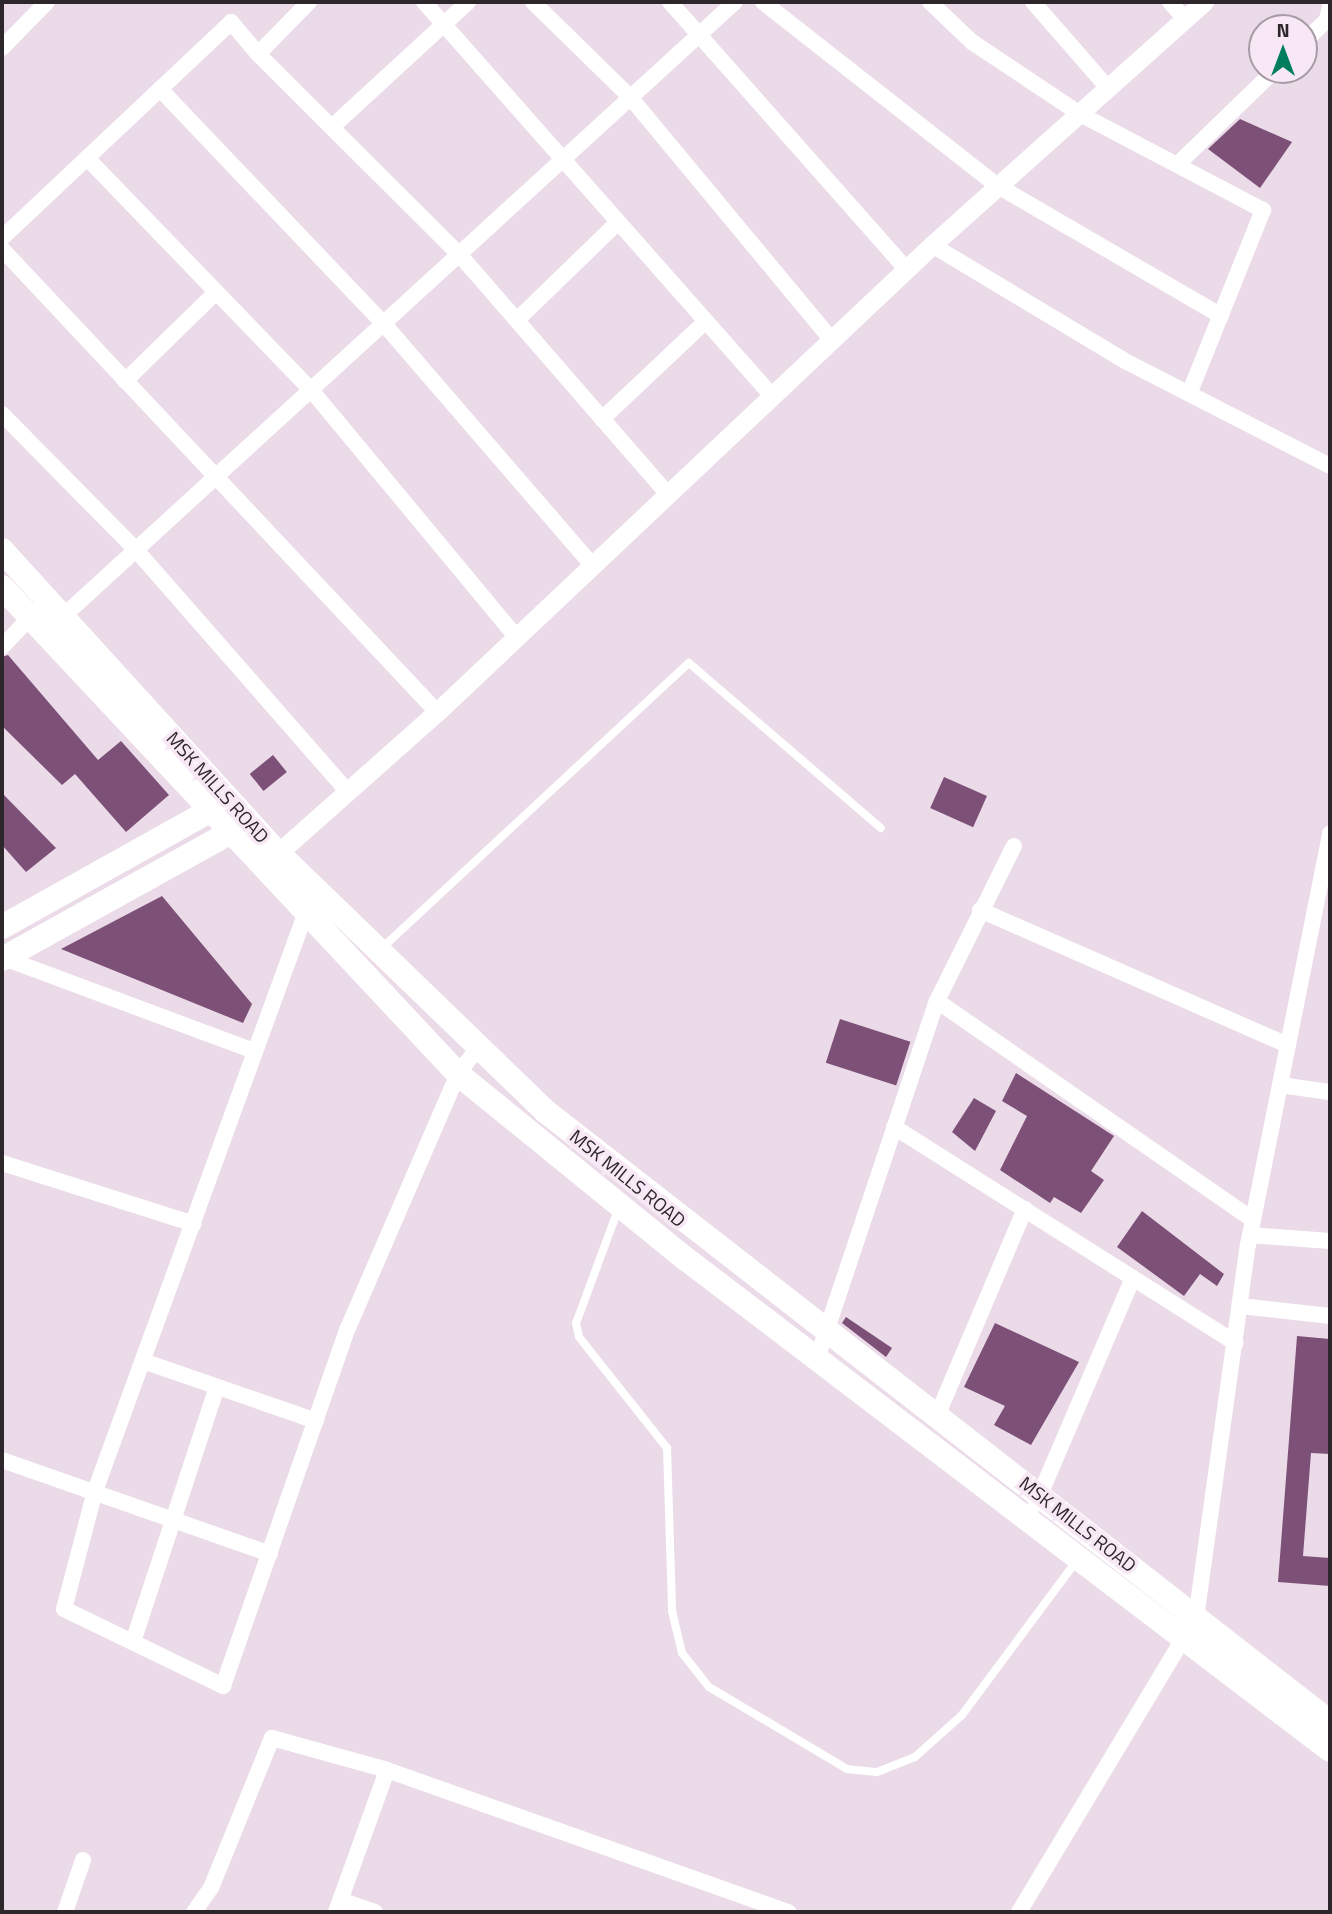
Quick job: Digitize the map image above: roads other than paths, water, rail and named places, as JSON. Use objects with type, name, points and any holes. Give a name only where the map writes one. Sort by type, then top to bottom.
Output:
[{"type":"main road","name":"MSK MILLS ROAD","points":[[2,550],[46,616],[242,826],[271,859],[306,912],[457,1074],[817,1359],[1079,1558],[1192,1629],[1330,1722]]},
{"type":"main road","name":"MSK MILLS ROAD","points":[[2,587],[46,616]]},
{"type":"main road","points":[[2,927],[221,805]]},
{"type":"main road","points":[[3,958],[242,826]]},
{"type":"main road","name":"MSK MILLS ROAD","points":[[271,859],[382,948],[545,1111],[827,1332],[1041,1494],[1330,1750]]},
{"type":"street","points":[[2,48],[47,2]]},
{"type":"street","points":[[258,54],[309,2]]},
{"type":"street","points":[[424,2],[564,158],[616,224],[773,397]]},
{"type":"street","points":[[332,127],[468,2]]},
{"type":"street","points":[[533,2],[630,97],[832,340]]},
{"type":"street","points":[[670,2],[906,269]]},
{"type":"street","points":[[2,647],[136,551],[735,2]]},
{"type":"street","points":[[763,2],[998,186],[1221,316]]},
{"type":"street","points":[[930,2],[972,42],[1080,114],[1179,163],[1263,210],[1189,394]]},
{"type":"street","points":[[1033,2],[1108,88]]},
{"type":"street","points":[[1170,2],[1185,19]]},
{"type":"street","points":[[271,859],[517,638],[932,245],[1204,2]]},
{"type":"street","points":[[2,238],[231,22],[258,54],[459,254],[669,496]]},
{"type":"street","points":[[1179,163],[1261,84]]},
{"type":"street","points":[[160,89],[384,324],[593,566]]},
{"type":"street","points":[[87,158],[214,294],[312,391],[517,638]]},
{"type":"street","points":[[517,320],[616,224]]},
{"type":"street","points":[[932,245],[1189,394],[1330,466]]},
{"type":"street","points":[[2,249],[437,712]]},
{"type":"street","points":[[125,381],[214,294]]},
{"type":"street","points":[[602,419],[705,322]]},
{"type":"street","points":[[2,414],[136,551],[347,792]]},
{"type":"street","points":[[1019,1912],[1192,1629],[1251,1228],[1330,834]]},
{"type":"street","points":[[817,1359],[936,1000],[1014,846]]},
{"type":"street","points":[[980,910],[1288,1045]]},
{"type":"street","points":[[306,912],[96,1491],[64,1609],[223,1686],[348,1328],[457,1074],[479,1046]]},
{"type":"street","points":[[3,958],[254,1051]]},
{"type":"street","points":[[936,1000],[1251,1228],[1330,1241]]},
{"type":"street","points":[[1280,1085],[1330,1092]]},
{"type":"street","points":[[894,1127],[1236,1343]]},
{"type":"street","points":[[2,1163],[194,1224]]},
{"type":"street","points":[[937,1416],[1025,1209]]},
{"type":"street","points":[[1029,1520],[1133,1278]]},
{"type":"street","points":[[1240,1307],[1330,1316]]},
{"type":"street","points":[[144,1362],[316,1421]]},
{"type":"street","points":[[133,1642],[217,1387]]},
{"type":"street","points":[[2,1460],[270,1554]]},
{"type":"street","points":[[194,1912],[211,1888],[272,1738],[387,1770],[789,1912]]},
{"type":"street","points":[[375,1912],[338,1906],[387,1770]]},
{"type":"street","points":[[65,1912],[83,1860]]},
{"type":"lane","points":[[382,948],[690,663],[881,828]]},
{"type":"lane","points":[[620,1205],[576,1323],[579,1337],[667,1448],[672,1611],[682,1653],[709,1687],[847,1769],[877,1772],[915,1757],[962,1715],[1079,1558]]}]
